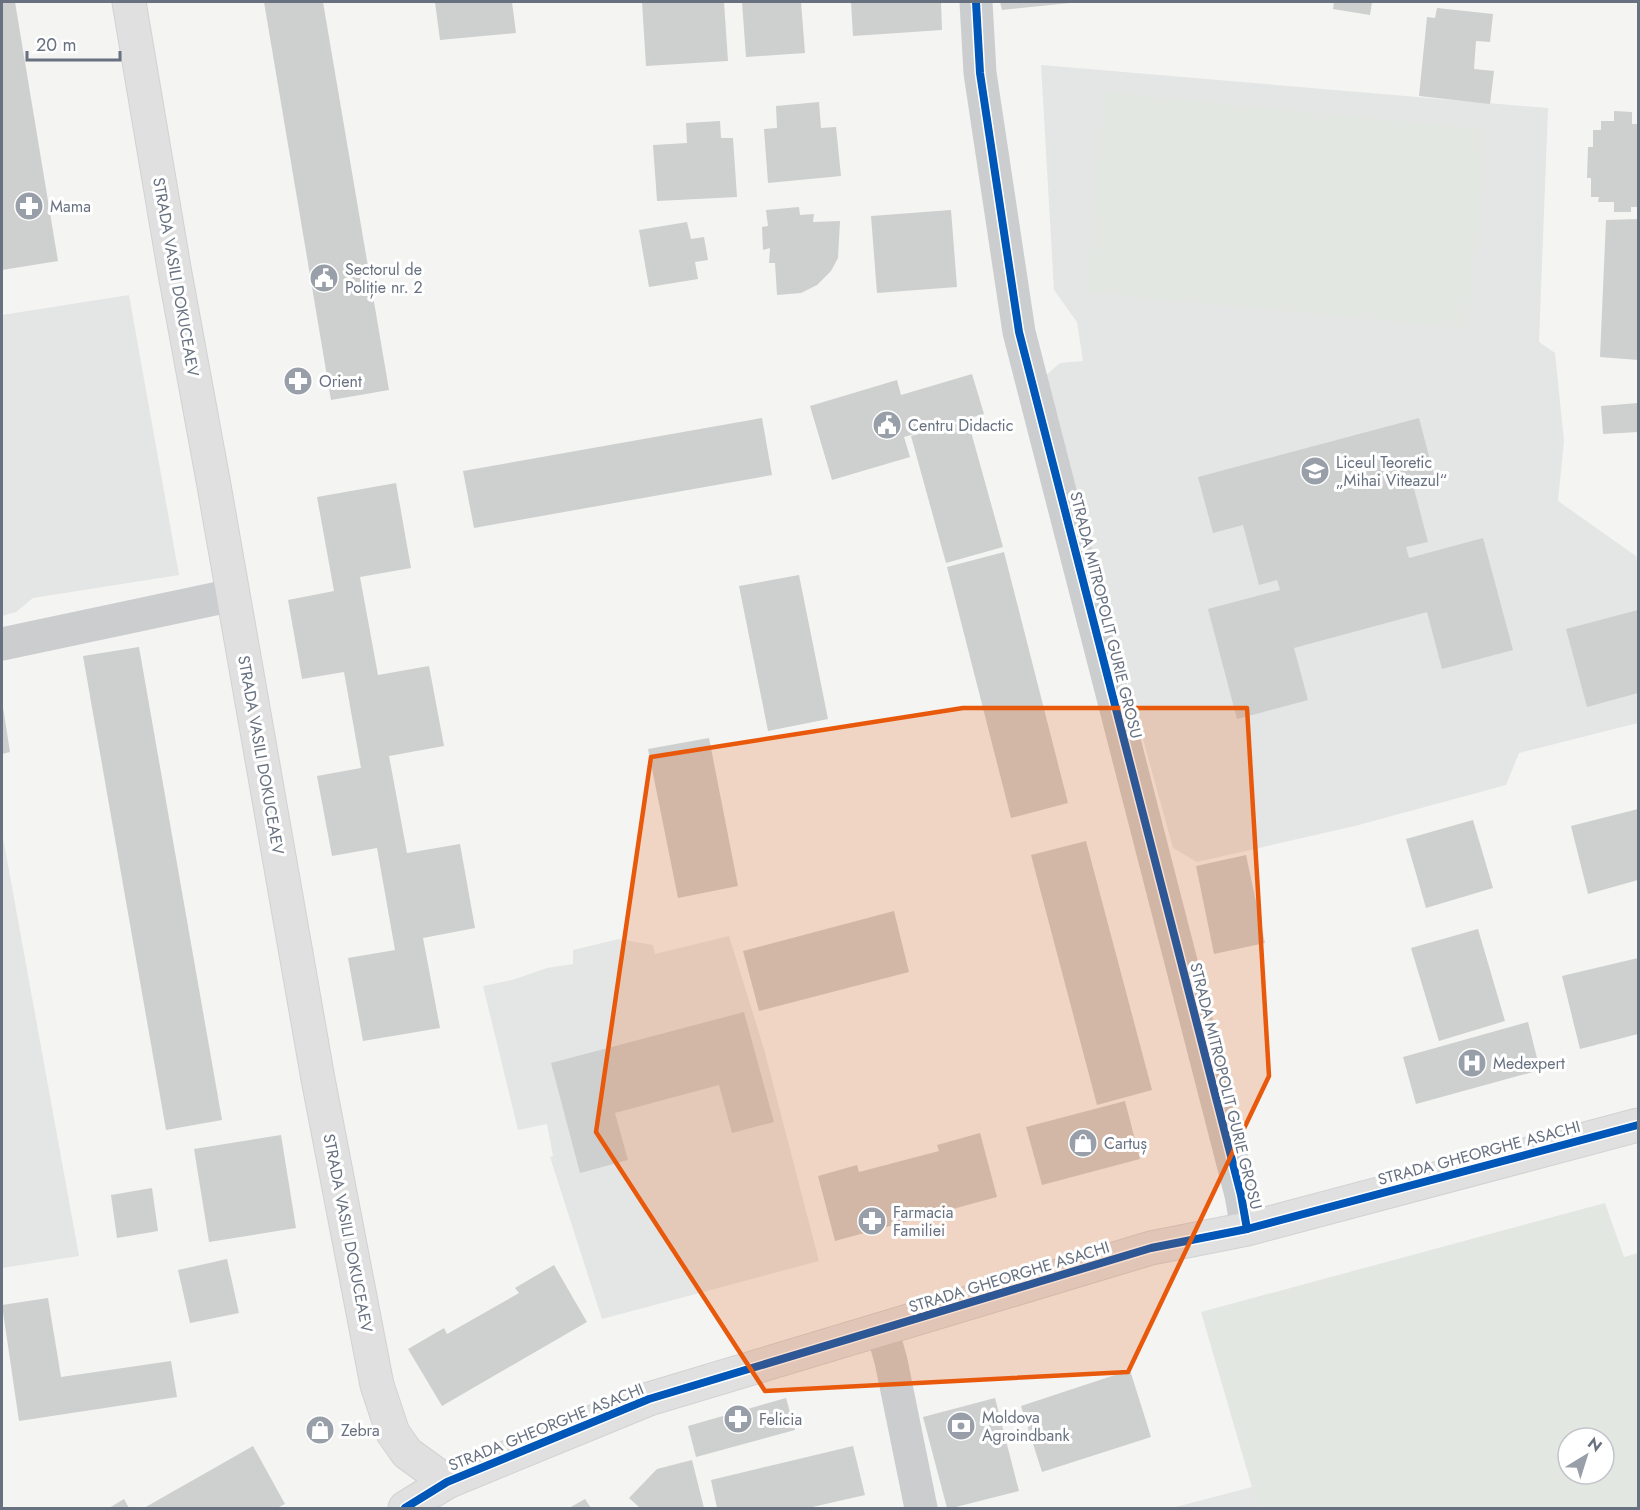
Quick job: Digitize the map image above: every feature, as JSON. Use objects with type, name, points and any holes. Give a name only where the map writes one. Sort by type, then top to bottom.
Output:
[{"type":"main road","name":"STRADA VASILI DOKUCEAEV","points":[[129,2],[318,1079],[377,1385],[393,1433],[407,1453],[447,1482]]},
{"type":"main road","name":"STRADA GHEORGHE ASACHI","points":[[405,1509],[447,1482],[649,1399],[1152,1248],[1247,1229],[1638,1125]]},
{"type":"street","name":"STRADA MITROPOLIT GURIE GROSU","points":[[976,2],[980,73],[1019,332],[1241,1195],[1247,1229]]},
{"type":"street","points":[[2,644],[233,595]]},
{"type":"street","points":[[882,1329],[891,1361],[921,1509]]},
{"type":"highlighted area","points":[[963,708],[1247,708],[1269,1076],[1128,1372],[765,1391],[596,1132],[651,757]]},
{"type":"shaded area","name":"Liceul Teoretic „Mihai Viteazul“","points":[[1041,65],[1548,108],[1539,342],[1555,353],[1564,441],[1558,501],[1636,556],[1638,566],[1638,723],[1519,753],[1506,785],[1355,826],[1197,862],[1173,848],[1045,383],[1045,376],[1060,363],[1083,361],[1077,322],[1054,290]]},
{"type":"shaded area","points":[[1105,92],[1486,129],[1468,329],[1086,292]]},
{"type":"shaded area","points":[[129,295],[179,575],[33,598],[16,612],[2,616],[2,315]]},
{"type":"shaded area","points":[[2,832],[79,1256],[2,1268]]},
{"type":"shaded area","points":[[729,936],[764,1049],[819,1261],[602,1319],[550,1157],[553,1156],[547,1124],[518,1130],[483,986],[512,980],[547,968],[573,964],[573,950],[619,939],[653,945],[655,954]]},
{"type":"shaded area","points":[[1605,1203],[1624,1257],[1638,1253],[1638,1508],[1258,1508],[1201,1312]]},
{"type":"shaded area","points":[[1252,1487],[1258,1508],[1172,1508]]},
{"type":"building","points":[[2,2],[15,2],[58,261],[2,270]]},
{"type":"building","points":[[264,2],[323,2],[389,390],[331,400]]},
{"type":"building","points":[[435,2],[512,2],[516,33],[440,40]]},
{"type":"building","points":[[642,2],[724,2],[728,61],[646,66]]},
{"type":"building","points":[[742,2],[801,2],[805,53],[746,57]]},
{"type":"building","points":[[851,2],[941,2],[942,30],[853,36]]},
{"type":"building","points":[[1000,2],[1070,2],[1070,3],[1002,10]]},
{"type":"building","points":[[1334,2],[1372,2],[1370,15],[1333,9]]},
{"type":"building","points":[[1437,8],[1493,14],[1490,42],[1476,41],[1474,69],[1494,71],[1490,104],[1419,96],[1427,17],[1435,18]]},
{"type":"building","points":[[819,102],[821,128],[836,127],[841,176],[768,183],[764,129],[777,128],[776,106]]},
{"type":"building","points":[[1614,111],[1632,112],[1632,124],[1638,124],[1638,207],[1631,207],[1631,212],[1614,212],[1614,202],[1598,202],[1599,197],[1591,197],[1591,178],[1587,178],[1588,147],[1593,147],[1593,130],[1601,130],[1601,121],[1614,121]]},
{"type":"building","points":[[720,121],[721,138],[733,138],[737,197],[657,201],[653,145],[687,143],[686,123]]},
{"type":"building","points":[[799,207],[800,215],[814,214],[813,222],[840,221],[838,258],[831,271],[817,285],[801,293],[777,295],[775,263],[769,263],[770,248],[763,250],[762,227],[768,226],[766,210]]},
{"type":"building","points":[[951,210],[957,287],[877,293],[871,216]]},
{"type":"building","points":[[1638,219],[1638,360],[1600,357],[1606,220]]},
{"type":"building","points":[[687,222],[691,239],[704,237],[708,260],[695,262],[698,279],[649,287],[639,230]]},
{"type":"building","points":[[972,374],[984,414],[904,437],[910,457],[832,480],[810,406],[897,380],[901,395]]},
{"type":"building","points":[[1638,403],[1638,432],[1603,434],[1601,406]]},
{"type":"building","points":[[762,418],[772,475],[474,528],[463,471]]},
{"type":"building","points":[[1419,418],[1435,479],[1413,485],[1428,542],[1406,547],[1409,558],[1483,538],[1513,650],[1442,669],[1427,612],[1294,648],[1308,700],[1237,719],[1208,609],[1280,590],[1277,580],[1259,585],[1243,525],[1213,533],[1198,477]]},
{"type":"building","points":[[968,421],[1003,547],[946,563],[911,436]]},
{"type":"building","points":[[396,483],[411,568],[360,577],[378,675],[429,666],[444,746],[389,756],[407,853],[460,844],[475,928],[423,938],[440,1028],[363,1041],[348,958],[395,950],[377,848],[332,856],[317,776],[361,768],[344,672],[302,679],[288,600],[334,591],[317,497]]},
{"type":"building","points":[[1004,552],[1068,803],[1011,818],[947,567]]},
{"type":"building","points":[[799,575],[828,719],[768,731],[739,586]]},
{"type":"building","points":[[1638,610],[1638,693],[1587,707],[1566,629]]},
{"type":"building","points":[[139,647],[222,1120],[166,1130],[83,656]]},
{"type":"building","points":[[2,707],[10,752],[2,754]]},
{"type":"building","points":[[709,738],[738,886],[678,898],[648,749]]},
{"type":"building","points":[[1638,809],[1638,880],[1588,894],[1571,826]]},
{"type":"building","points":[[1473,820],[1493,888],[1426,908],[1406,839]]},
{"type":"building","points":[[1086,841],[1152,1090],[1097,1105],[1031,855]]},
{"type":"building","points":[[1246,855],[1265,943],[1214,954],[1196,866]]},
{"type":"building","points":[[894,911],[909,972],[759,1011],[743,951]]},
{"type":"building","points":[[1478,929],[1505,1021],[1439,1041],[1411,948]]},
{"type":"building","points":[[1638,958],[1638,1034],[1580,1049],[1562,976]]},
{"type":"building","points":[[744,1012],[774,1122],[732,1133],[719,1085],[615,1113],[628,1160],[580,1173],[551,1063]]},
{"type":"building","name":"Medexpert","points":[[1528,1022],[1540,1070],[1416,1104],[1403,1057]]},
{"type":"building","name":"Cartuș","points":[[1125,1101],[1140,1159],[1042,1185],[1026,1127]]},
{"type":"building","points":[[980,1133],[997,1197],[835,1241],[818,1176],[857,1165],[859,1172],[939,1151],[937,1145]]},
{"type":"building","points":[[281,1135],[296,1228],[209,1242],[194,1149]]},
{"type":"building","points":[[152,1188],[158,1231],[117,1238],[111,1195]]},
{"type":"building","points":[[227,1259],[239,1313],[190,1323],[178,1270]]},
{"type":"building","points":[[554,1265],[587,1322],[442,1406],[408,1349],[444,1328],[447,1334],[519,1293],[515,1288]]},
{"type":"building","points":[[48,1298],[61,1377],[171,1361],[177,1397],[19,1421],[2,1305]]},
{"type":"building","points":[[1130,1370],[1151,1437],[1042,1472],[1021,1406]]},
{"type":"building","points":[[786,1398],[795,1430],[696,1457],[688,1426]]},
{"type":"building","points":[[995,1398],[1019,1491],[947,1508],[923,1417]]},
{"type":"building","points":[[253,1446],[285,1504],[277,1508],[144,1508]]},
{"type":"building","points":[[853,1446],[865,1495],[808,1508],[717,1508],[711,1480]]},
{"type":"building","points":[[692,1460],[704,1508],[640,1508],[629,1498],[657,1469]]},
{"type":"building","points":[[124,1499],[129,1508],[109,1508]]},
{"type":"building","points":[[585,1499],[591,1508],[569,1508]]},
{"type":"cycle path","points":[[976,2],[980,73],[1019,332],[1241,1195],[1247,1229]]},
{"type":"cycle path","points":[[405,1508],[447,1482],[649,1399],[1151,1248],[1247,1229],[1638,1125]]},
{"type":"place","name":"Mama","points":[[29,206]]},
{"type":"place","name":"Sectorul de Poliție nr. 2","points":[[324,278]]},
{"type":"place","name":"Orient","points":[[298,381]]},
{"type":"place","name":"Centru Didactic","points":[[887,425]]},
{"type":"place","name":"Liceul Teoretic „Mihai Viteazul“","points":[[1315,471]]},
{"type":"place","name":"Medexpert","points":[[1472,1063]]},
{"type":"place","name":"Cartuș","points":[[1083,1143]]},
{"type":"place","name":"Farmacia Familiei","points":[[872,1221]]},
{"type":"place","name":"Felicia","points":[[738,1419]]},
{"type":"place","name":"Moldova Agroindbank","points":[[961,1426]]},
{"type":"place","name":"Zebra","points":[[320,1430]]}]
